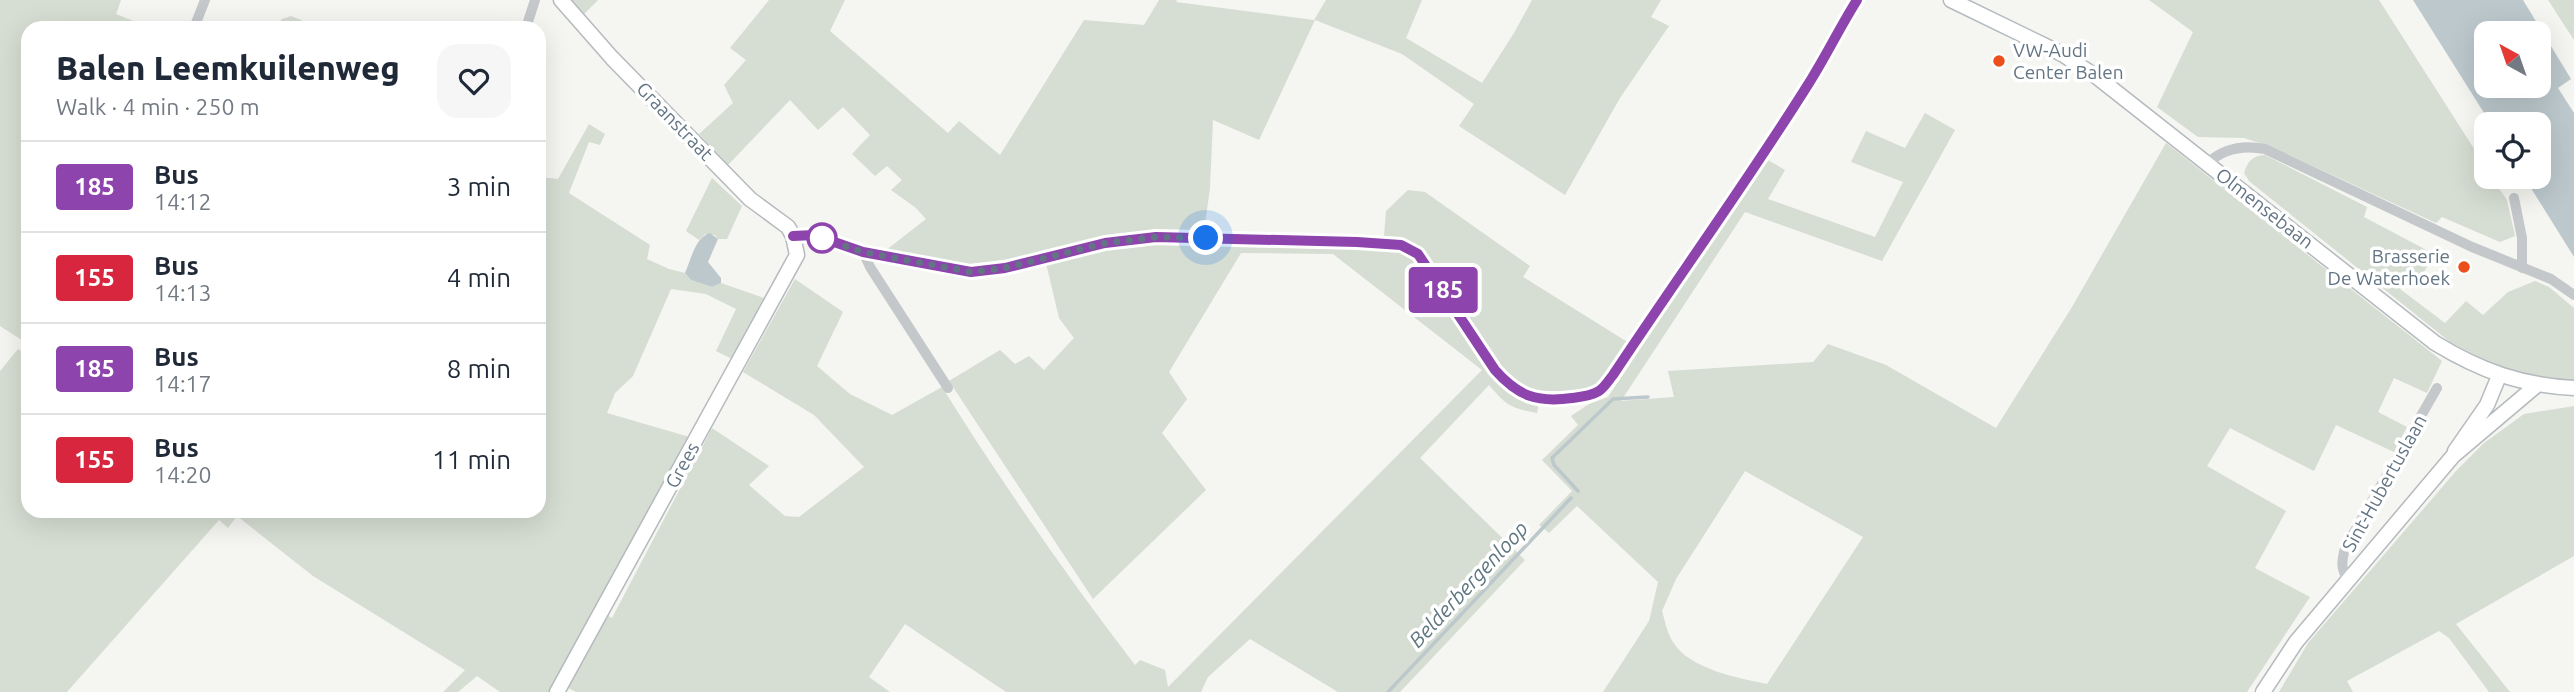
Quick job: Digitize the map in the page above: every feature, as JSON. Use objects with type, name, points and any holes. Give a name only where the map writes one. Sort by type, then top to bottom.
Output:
[{"type":"street","points":[[197,21],[205,0]]},
{"type":"street","points":[[528,21],[535,0]]},
{"type":"street","name":"Graanstraat","points":[[561,0],[612,58],[750,199],[788,227],[793,236]]},
{"type":"street","points":[[793,236],[814,235],[863,252],[971,272],[1005,268],[1105,243],[1156,237],[1401,245],[1418,254],[1504,380],[1520,393],[1536,398],[1561,400],[1586,396],[1599,391],[1613,375],[1759,160],[1810,81],[1857,0]]},
{"type":"street","name":"Olmensebaan","points":[[1951,0],[2062,54],[2130,101],[2435,343],[2499,376],[2537,385],[2574,388]]},
{"type":"street","name":"Olmensebaan","points":[[2208,163],[2218,154],[2233,149],[2266,149],[2472,247],[2551,279],[2574,295]]},
{"type":"street","points":[[2514,198],[2522,238],[2522,268]]},
{"type":"street","name":"Grees","points":[[557,692],[796,261],[797,248],[793,236]]},
{"type":"street","points":[[863,252],[948,388]]},
{"type":"street","name":"Sint-Hubertuslaan","points":[[2453,456],[2459,443],[2487,405],[2499,376]]},
{"type":"street","name":"Sint-Hubertuslaan","points":[[2263,692],[2296,642],[2453,456],[2537,385]]},
{"type":"street","name":"Sint-Hubertuslaan","points":[[2348,579],[2343,572],[2345,548],[2437,388]]},
{"type":"shaded area","points":[[0,0],[121,0],[116,14],[134,21],[21,21],[21,340],[0,326]]},
{"type":"shaded area","points":[[571,0],[598,0],[583,15]]},
{"type":"shaded area","points":[[769,0],[845,0],[830,31],[948,133],[959,121],[1000,155],[1084,20],[1144,25],[1159,0],[1177,0],[1176,2],[1314,20],[1326,0],[1422,0],[1406,38],[1482,83],[1532,0],[1661,0],[1651,17],[1669,26],[1620,98],[1565,195],[1459,126],[1474,104],[1402,54],[1315,20],[1259,140],[1213,120],[1210,188],[1204,231],[1145,234],[1034,256],[969,264],[885,251],[926,219],[891,190],[902,180],[887,166],[875,176],[852,154],[870,135],[843,107],[818,130],[790,100],[728,165],[699,134],[733,103],[724,85],[746,60],[730,48]]},
{"type":"shaded area","points":[[2149,0],[2379,0],[2474,149],[2474,189],[2499,189],[2507,200],[2515,236],[2500,242],[2442,217],[2436,223],[2272,147],[2244,138],[2198,137],[2157,107],[2193,32]]},
{"type":"shaded area","points":[[2413,0],[2523,0],[2536,21],[2474,21],[2474,97]]},
{"type":"shaded area","points":[[2548,0],[2574,0],[2574,40]]},
{"type":"shaded area","points":[[291,16],[302,21],[280,21]]},
{"type":"shaded area","points":[[2552,48],[2571,79],[2558,88],[2574,113],[2574,257],[2532,189],[2551,189],[2551,112],[2483,112],[2475,98],[2552,98]]},
{"type":"shaded area","points":[[1925,113],[1955,130],[1882,261],[1745,212],[1621,401],[1674,397],[1668,371],[1813,362],[1828,344],[1886,365],[1996,428],[2072,307],[2166,143],[2442,361],[2427,393],[2394,378],[2378,412],[2407,427],[2394,452],[2336,425],[2314,471],[2230,428],[2207,466],[2286,511],[2255,568],[2310,597],[2247,692],[1603,692],[1649,621],[1658,582],[1577,506],[1549,533],[1539,525],[1572,491],[1542,460],[1578,425],[1571,416],[1589,404],[1608,397],[1766,159],[1785,170],[1768,199],[1875,237],[1903,182],[1851,162],[1866,131],[1905,148]],"holes":[[[1745,471],[1863,537],[1767,684],[1702,666],[1680,651],[1671,638],[1662,611],[1676,579]]]},
{"type":"shaded area","points":[[589,124],[605,134],[600,145],[589,142],[569,193],[650,245],[647,259],[685,273],[691,280],[712,287],[721,283],[764,298],[734,360],[716,351],[736,309],[706,294],[671,289],[633,376],[615,393],[607,413],[693,438],[597,609],[612,618],[712,428],[769,466],[749,485],[785,516],[799,517],[864,467],[814,415],[743,372],[795,279],[843,312],[817,366],[850,394],[892,415],[942,387],[1011,493],[1109,631],[1135,665],[1140,660],[1165,670],[1168,687],[1482,370],[1333,254],[1241,253],[1169,372],[1187,399],[1162,433],[1206,490],[1093,599],[949,381],[1000,350],[1015,364],[1029,356],[1044,370],[1074,338],[1059,318],[1046,263],[1108,250],[1156,245],[1383,248],[1386,211],[1408,190],[1425,192],[1530,266],[1523,277],[1629,343],[1610,372],[1596,386],[1576,391],[1541,391],[1537,413],[1509,405],[1489,385],[1420,458],[1525,560],[1400,692],[1338,692],[1250,639],[1208,677],[1201,692],[1006,692],[905,624],[869,677],[890,692],[576,692],[555,681],[550,692],[500,692],[477,676],[458,692],[443,692],[465,670],[313,576],[240,518],[546,518],[546,178],[558,179]]},
{"type":"shaded area","points":[[2265,155],[2367,207],[2364,217],[2434,254],[2418,283],[2408,278],[2400,289],[2445,323],[2466,301],[2483,315],[2508,292],[2535,281],[2549,287],[2574,308],[2574,384],[2498,367],[2450,342],[2249,181],[2244,173],[2247,165],[2254,158]]},
{"type":"shaded area","points":[[712,178],[742,206],[727,239],[705,234],[699,240],[686,231]]},
{"type":"shaded area","points":[[710,233],[718,239],[708,262],[721,278],[721,283],[712,287],[691,280],[685,273],[697,244]]},
{"type":"shaded area","points":[[18,349],[21,351],[21,518],[236,518],[228,528],[219,520],[67,692],[0,692],[0,371]]},
{"type":"shaded area","points":[[2574,406],[2574,556],[2456,624],[2510,692],[2489,692],[2449,638],[2439,631],[2347,681],[2353,692],[2279,692],[2308,643],[2456,471],[2484,443],[2524,414]]},
{"type":"waterway","name":"Belderbergenloop","points":[[1578,491],[1554,465],[1552,458],[1613,399],[1648,397]]},
{"type":"waterway","name":"Belderbergenloop","points":[[1388,692],[1571,498]]},
{"type":"bus line","name":"185","points":[[793,236],[814,235],[863,252],[971,272],[1005,268],[1105,243],[1156,237],[1401,245],[1418,254],[1504,380],[1520,393],[1536,398],[1561,400],[1586,396],[1599,391],[1613,375],[1759,160],[1810,81],[1857,0]]},
{"type":"place","name":"VW-Audi Center Balen","points":[[1999,61]]},
{"type":"place","name":"Brasserie De Waterhoek","points":[[2464,267]]},
{"type":"route","points":[[822,238],[863,252],[971,272],[1005,268],[1105,243],[1156,237],[1206,238]]}]
